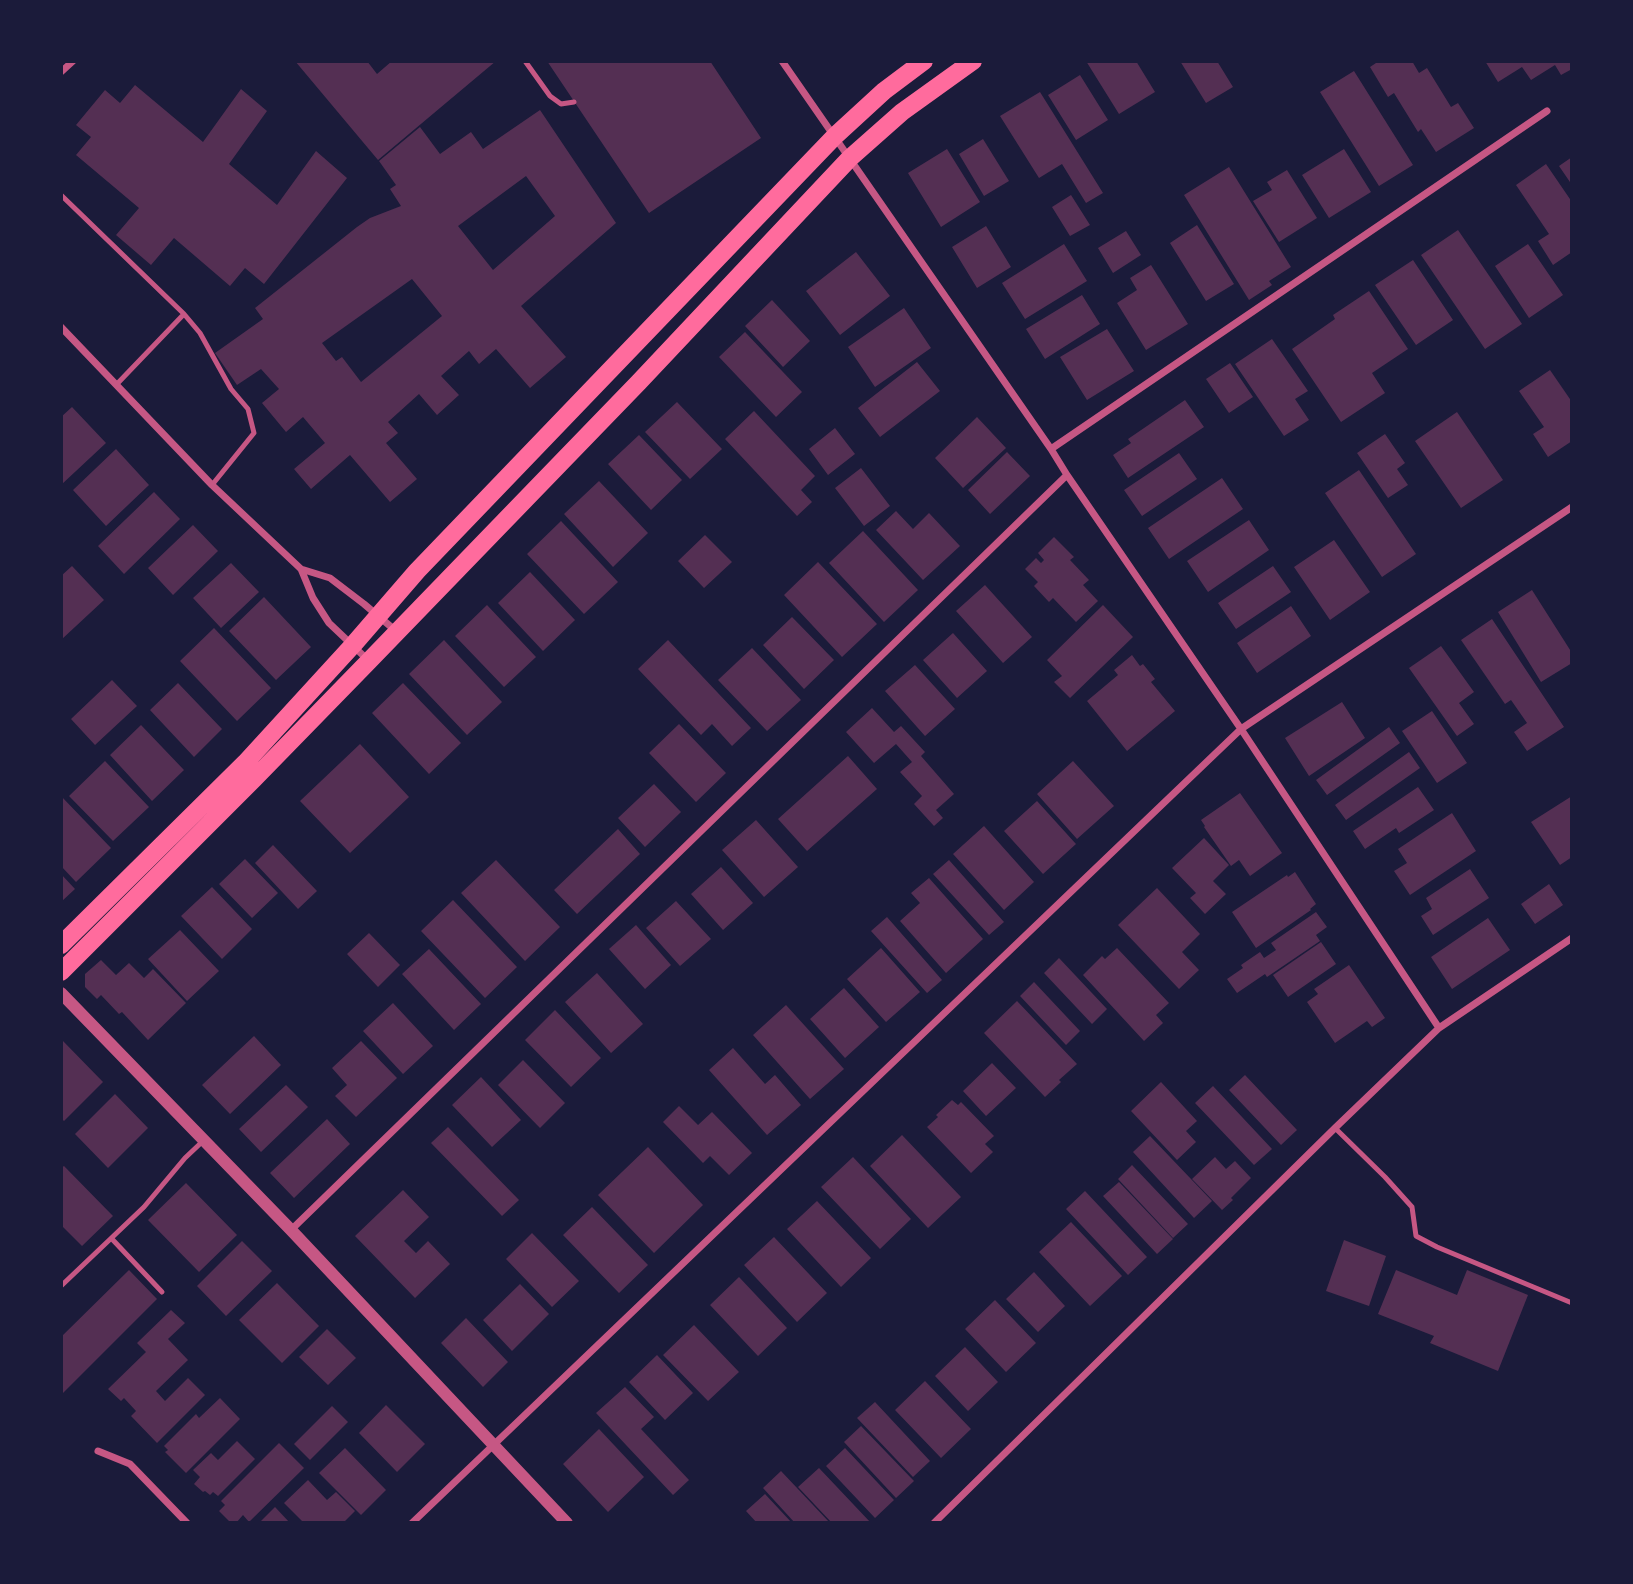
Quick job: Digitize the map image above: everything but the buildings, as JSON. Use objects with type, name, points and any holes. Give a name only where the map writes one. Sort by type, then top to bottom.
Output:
[{"type":"main road","points":[[61,945],[245,763],[417,571],[835,136],[884,91],[924,61]]},
{"type":"main road","points":[[61,972],[369,661],[639,382],[850,158],[902,112],[973,61]]},
{"type":"street","points":[[61,72],[72,61]]},
{"type":"street","points":[[782,61],[1051,449],[1439,1028]]},
{"type":"street","points":[[1051,449],[1547,111]]},
{"type":"street","points":[[61,327],[212,485],[301,569],[313,598],[330,623],[369,661]]},
{"type":"street","points":[[291,1230],[1067,475]]},
{"type":"street","points":[[412,1523],[1241,729],[1572,507]]},
{"type":"street","points":[[301,569],[330,578],[396,632]]},
{"type":"street","points":[[934,1523],[1439,1028],[1572,938]]},
{"type":"street","points":[[61,993],[291,1230],[567,1523]]},
{"type":"street","points":[[98,1451],[130,1464],[187,1523]]},
{"type":"lane","points":[[524,61],[550,96],[561,104],[574,102]]},
{"type":"lane","points":[[61,195],[201,333],[230,389],[248,409],[254,433],[212,485]]},
{"type":"lane","points":[[116,385],[184,314]]},
{"type":"lane","points":[[1335,1128],[1412,1207],[1416,1236],[1572,1303]]},
{"type":"lane","points":[[61,1286],[144,1207],[185,1158],[204,1140]]},
{"type":"lane","points":[[112,1239],[162,1292]]}]
